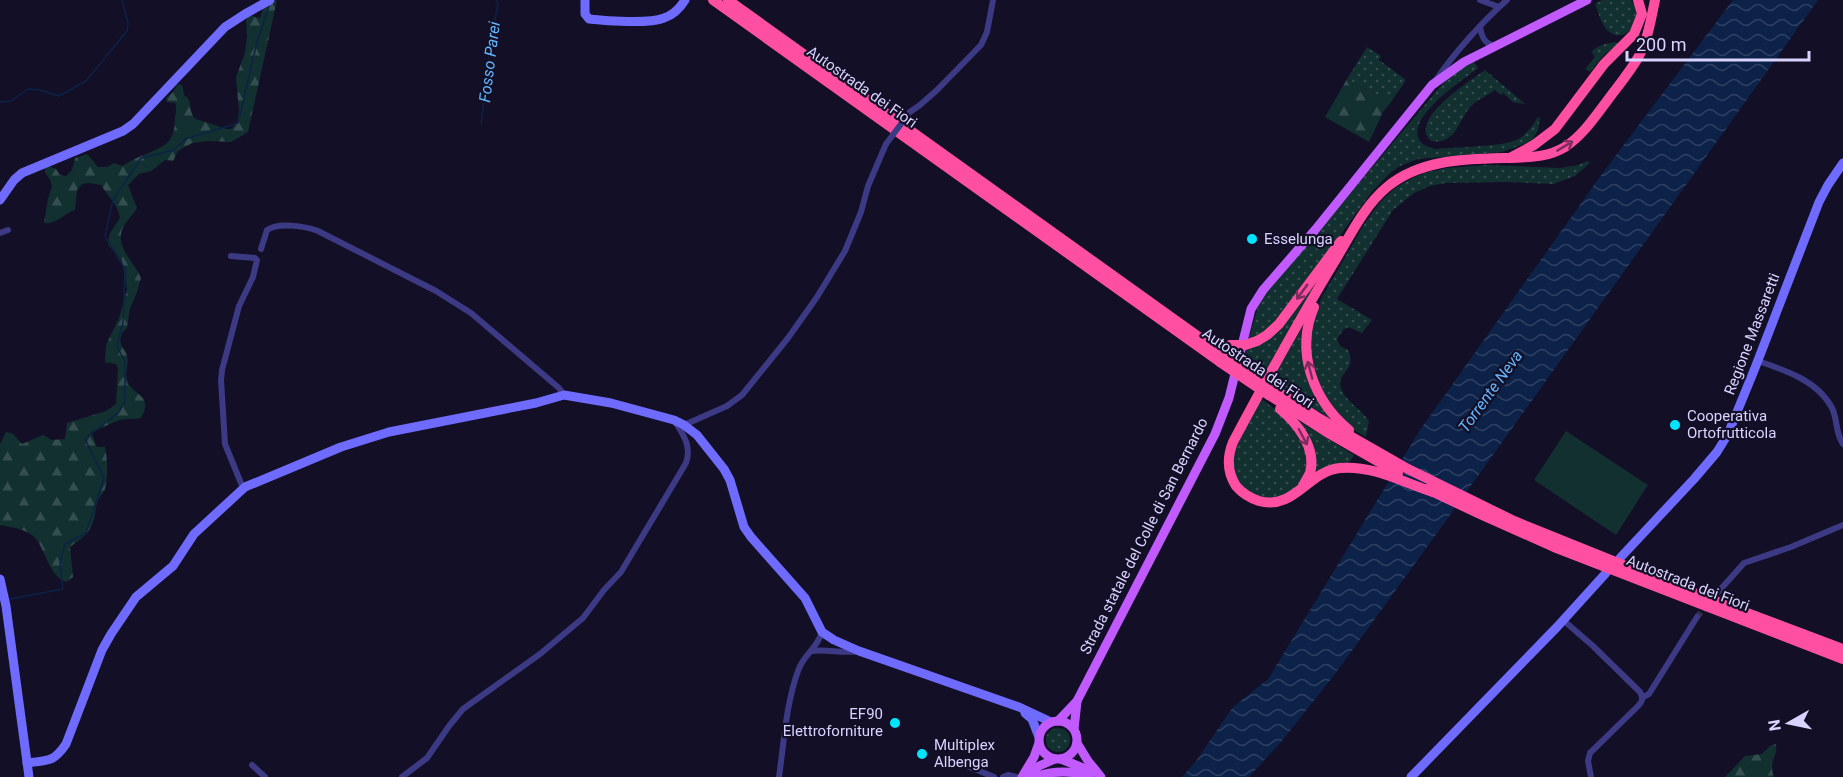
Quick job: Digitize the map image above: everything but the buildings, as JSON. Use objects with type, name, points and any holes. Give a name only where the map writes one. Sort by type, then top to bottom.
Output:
[{"type":"highway","name":"Autostrada dei Fiori","points":[[713,0],[1269,394]]},
{"type":"highway","name":"Autostrada dei Fiori","points":[[728,0],[1166,314],[1242,377],[1433,492],[1843,659]]},
{"type":"highway","points":[[1509,158],[1534,145],[1555,129],[1604,64],[1634,34],[1642,14],[1638,0]]},
{"type":"highway","points":[[1433,492],[1378,472],[1356,468],[1337,468],[1324,472],[1288,499],[1276,503],[1263,502],[1250,498],[1239,489],[1232,478],[1229,454],[1252,406],[1323,281],[1352,232],[1381,192],[1414,170],[1448,161],[1534,158],[1550,154],[1578,138],[1616,90],[1639,56],[1650,26],[1655,0]]},
{"type":"highway","points":[[1166,314],[1210,339],[1230,345],[1245,345],[1257,341],[1279,324],[1337,244],[1352,232]]},
{"type":"highway","points":[[1323,281],[1306,335],[1310,373],[1317,390],[1334,416],[1367,451]]},
{"type":"highway","points":[[1269,394],[1294,422],[1309,448],[1310,469],[1302,489]]},
{"type":"highway","name":"Autostrada dei Fiori","points":[[1367,451],[1556,543],[1843,648]]},
{"type":"main road","name":"Strada statale del Colle di San Bernardo","points":[[1055,721],[1077,701],[1215,434],[1228,398],[1251,309],[1263,290],[1316,230],[1432,85],[1454,68],[1494,46],[1587,0]]},
{"type":"main road","name":"Strada statale del Colle di San Bernardo","points":[[1074,729],[1077,701]]},
{"type":"main road","points":[[1022,777],[1034,757],[1041,731],[1055,721],[1064,722],[1074,729],[1077,743],[1101,777]]},
{"type":"main road","points":[[1039,740],[1044,754],[1083,768],[1095,777]]},
{"type":"main road","points":[[1022,777],[1040,766],[1071,754],[1077,743]]},
{"type":"main road","points":[[1034,777],[1064,771],[1089,777]]},
{"type":"street","points":[[0,200],[22,173],[114,135],[133,124],[225,27],[270,0]]},
{"type":"street","points":[[585,0],[585,14],[589,20],[646,21],[666,18],[675,12],[685,0]]},
{"type":"street","points":[[684,425],[727,406],[741,396],[788,338],[845,251],[886,144],[910,112],[938,90],[981,45],[987,32],[993,0]]},
{"type":"street","points":[[1480,0],[1498,8]]},
{"type":"street","points":[[1432,85],[1480,27],[1507,0]]},
{"type":"street","points":[[1480,27],[1483,39],[1494,46]]},
{"type":"street","name":"Regione Massaretti","points":[[1620,558],[1717,452],[1728,434],[1819,202],[1843,163]]},
{"type":"street","points":[[261,249],[267,230],[275,225],[297,226],[318,231],[436,291],[471,313],[559,388],[564,395]]},
{"type":"street","points":[[0,233],[8,230]]},
{"type":"street","points":[[231,256],[257,260],[253,277],[239,306],[222,370],[225,444],[243,488]]},
{"type":"street","points":[[1758,361],[1808,382],[1820,393],[1833,409],[1837,433],[1843,444]]},
{"type":"street","points":[[27,763],[57,756],[66,744],[102,650],[136,597],[173,566],[194,534],[243,488],[341,447],[389,432],[524,406],[564,395],[674,420],[697,435],[730,480],[744,527],[805,598],[822,632],[834,640],[1055,721]]},
{"type":"street","points":[[402,777],[427,758],[463,709],[522,668],[583,618],[621,572],[686,463],[689,454],[687,442],[674,420]]},
{"type":"street","points":[[1719,591],[1744,563],[1791,547],[1843,525]]},
{"type":"street","points":[[1411,777],[1606,573]]},
{"type":"street","points":[[0,579],[6,606],[29,777]]},
{"type":"street","points":[[1591,777],[1588,761],[1590,753],[1637,707],[1643,697],[1649,694],[1697,617]]},
{"type":"street","points":[[1563,620],[1593,646],[1643,697]]},
{"type":"street","points":[[779,777],[797,671],[803,658],[817,645],[822,632]]},
{"type":"street","points":[[812,652],[859,651]]},
{"type":"street","points":[[1019,707],[1032,719],[1039,740]]},
{"type":"street","points":[[960,763],[994,777]]},
{"type":"street","points":[[252,765],[265,777]]},
{"type":"street","points":[[1003,777],[1008,775],[1016,777]]},
{"type":"green space","points":[[277,0],[248,132],[231,142],[192,143],[178,151],[173,161],[165,160],[151,171],[139,174],[128,185],[137,208],[123,228],[121,241],[141,278],[130,309],[127,327],[120,341],[126,353],[126,373],[129,385],[144,399],[145,410],[141,418],[120,420],[91,432],[97,447],[105,447],[106,484],[88,532],[70,547],[73,577],[66,582],[60,579],[48,563],[33,536],[19,529],[0,525],[0,444],[6,432],[13,434],[22,444],[43,435],[52,440],[65,439],[67,423],[106,411],[116,404],[118,368],[116,364],[105,362],[106,345],[119,318],[127,290],[122,261],[108,242],[110,233],[120,218],[112,201],[101,185],[82,184],[77,190],[75,210],[56,221],[44,223],[52,187],[45,169],[48,166],[56,169],[60,175],[66,176],[72,170],[75,158],[87,154],[98,167],[107,167],[114,163],[122,166],[160,148],[170,140],[174,127],[176,105],[167,102],[166,98],[177,85],[181,84],[196,119],[231,129],[237,123],[239,111],[236,77],[245,53],[246,20],[252,16],[260,18],[264,6]]},
{"type":"green space","points":[[1602,0],[1631,0],[1638,10],[1629,32],[1618,35],[1607,30],[1595,4]]},
{"type":"green space","points":[[1617,42],[1618,44],[1603,56],[1590,72],[1585,69],[1595,57],[1591,52],[1603,45]]},
{"type":"green space","points":[[1367,47],[1381,56],[1379,60],[1406,80],[1391,102],[1347,79]]},
{"type":"green space","points":[[1473,61],[1478,68],[1437,100],[1427,111],[1417,132],[1420,141],[1436,149],[1502,144],[1521,137],[1538,117],[1540,118],[1538,130],[1532,141],[1502,152],[1418,159],[1390,173],[1371,193],[1299,292],[1265,333],[1248,341],[1260,300],[1451,74]]},
{"type":"green space","points":[[1485,70],[1525,104],[1513,102],[1503,93],[1501,95],[1495,90],[1471,106],[1451,136],[1439,141],[1431,141],[1426,132],[1427,122],[1434,112],[1455,92]]},
{"type":"green space","points":[[1347,79],[1391,102],[1383,112],[1369,142],[1325,117]]},
{"type":"green space","points":[[1587,161],[1590,163],[1575,176],[1553,184],[1506,182],[1445,183],[1430,186],[1414,193],[1393,210],[1337,299],[1372,320],[1362,333],[1348,327],[1337,339],[1340,346],[1348,350],[1350,357],[1349,367],[1341,378],[1341,388],[1346,397],[1369,421],[1366,437],[1352,429],[1319,389],[1309,348],[1314,317],[1321,299],[1365,223],[1380,202],[1395,188],[1409,180],[1424,173],[1447,168],[1486,165],[1560,168]]},
{"type":"green space","points":[[1328,260],[1265,376],[1243,362],[1246,349],[1253,347]]},
{"type":"green space","points":[[1301,329],[1303,330],[1329,418],[1271,381]]},
{"type":"green space","points":[[1261,399],[1295,430],[1302,440],[1307,462],[1304,476],[1297,487],[1285,495],[1265,498],[1256,496],[1242,486],[1234,471],[1233,462],[1235,447],[1241,433]]},
{"type":"green space","points":[[1299,421],[1354,455],[1348,465],[1313,475]]},
{"type":"green space","points":[[1566,431],[1648,485],[1616,535],[1534,480]]},
{"type":"green space","points":[[1058,728],[1063,729],[1069,735],[1069,745],[1063,751],[1058,752],[1053,751],[1047,745],[1046,740],[1047,735],[1053,729]]},
{"type":"green space","points":[[1776,744],[1772,767],[1774,777],[1725,777],[1745,756],[1762,754],[1770,746]]},
{"type":"water","name":"Torrente Neva","points":[[1733,0],[1818,0],[1335,674],[1281,742],[1249,777],[1182,777],[1196,761],[1233,707],[1268,679],[1420,430],[1604,171]]},
{"type":"waterway","points":[[0,102],[11,101],[28,89],[59,96],[86,81],[127,31],[128,23],[122,0]]},
{"type":"waterway","name":"Fosso Parei","points":[[481,124],[490,47],[498,3],[496,0]]},
{"type":"waterway","points":[[10,599],[63,589],[60,562],[65,544],[86,533],[104,478],[85,439],[119,412],[125,401],[125,362],[117,346],[123,323],[125,269],[105,236],[113,200],[141,158],[174,150],[185,139],[238,123],[257,42],[269,6]]},
{"type":"tunnel","points":[[1697,617],[1719,591]]},
{"type":"place","name":"Esselunga","points":[[1252,239]]},
{"type":"place","name":"Cooperativa Ortofrutticola","points":[[1675,425]]},
{"type":"place","name":"EF90 Elettroforniture","points":[[895,723]]},
{"type":"place","name":"Multiplex Albenga","points":[[922,754]]}]
